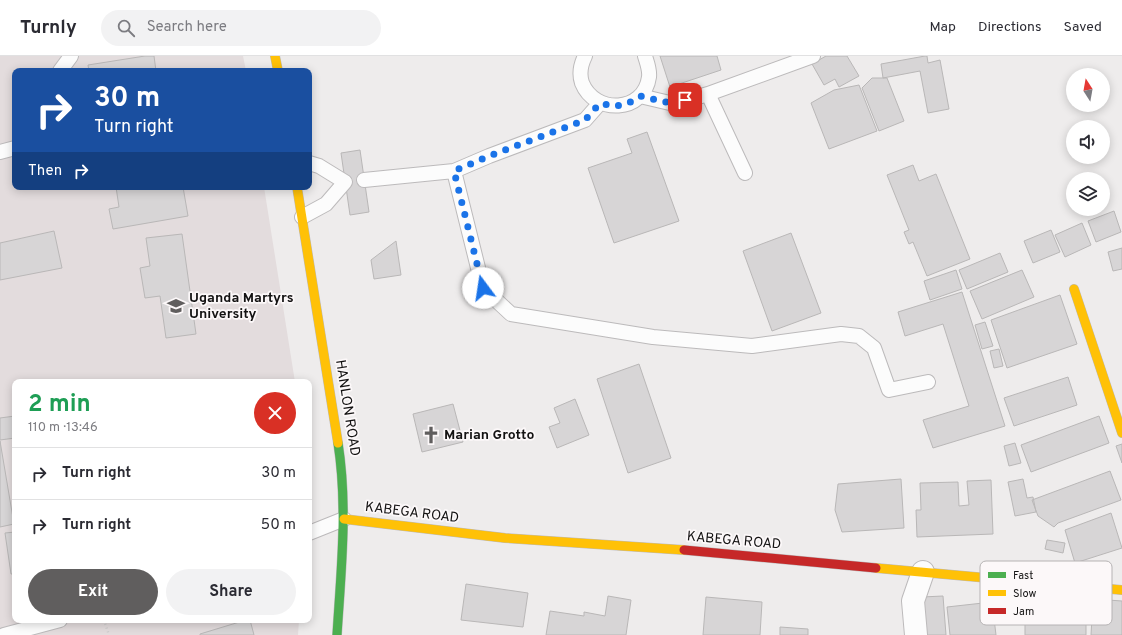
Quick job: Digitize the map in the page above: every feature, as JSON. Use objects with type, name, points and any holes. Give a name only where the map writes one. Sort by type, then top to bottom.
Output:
[{"type":"street","points":[[275,56],[277,68]]},
{"type":"street","name":"HANLON ROAD","points":[[298,190],[342,470],[344,519],[337,635]]},
{"type":"street","points":[[1074,289],[1122,433]]},
{"type":"street","name":"KABEGA ROAD","points":[[344,519],[505,538],[661,548],[980,577]]},
{"type":"street","points":[[916,635],[913,601],[923,572]]},
{"type":"street","name":"KABEGA ROAD","points":[[1112,589],[1122,590]]},
{"type":"lane","points":[[585,56],[581,68],[581,79],[585,89],[591,97],[600,103],[610,106],[621,106],[640,96],[646,87],[649,77],[645,56]]},
{"type":"lane","points":[[640,96],[674,104],[708,94],[813,56]]},
{"type":"lane","points":[[708,94],[745,173]]},
{"type":"lane","points":[[364,180],[454,171],[489,156],[585,120],[600,103]]},
{"type":"lane","points":[[0,152],[12,149]]},
{"type":"lane","points":[[302,217],[326,204],[345,182],[319,166],[312,164]]},
{"type":"lane","points":[[454,171],[483,288],[511,314],[653,337],[752,346],[841,334],[859,336],[874,348],[890,390],[928,382]]},
{"type":"lane","points":[[312,532],[344,519]]},
{"type":"lane","points":[[4,635],[49,623]]},
{"type":"path","points":[[105,623],[109,635]]},
{"type":"shaded area","points":[[0,56],[243,56],[245,68],[12,68],[12,190],[264,190],[295,379],[12,379],[12,623],[299,623],[298,635],[0,635]]},
{"type":"building","points":[[145,56],[154,56],[156,68],[88,68],[88,65]]},
{"type":"building","points":[[660,56],[717,56],[721,70],[670,87]]},
{"type":"building","points":[[826,56],[847,56],[859,76],[839,87],[835,79],[824,85],[812,64]]},
{"type":"building","points":[[927,56],[928,63],[940,60],[949,109],[928,113],[920,71],[883,78],[881,64]]},
{"type":"building","points":[[872,78],[887,78],[904,121],[879,131],[862,88]]},
{"type":"building","points":[[859,85],[877,131],[829,149],[811,103],[834,90]]},
{"type":"building","points":[[647,132],[679,221],[614,243],[588,168],[632,153],[627,139]]},
{"type":"building","points":[[360,150],[369,212],[350,215],[341,153]]},
{"type":"building","points":[[913,165],[919,181],[936,174],[970,259],[927,276],[913,242],[909,244],[904,232],[909,230],[887,175]]},
{"type":"building","points":[[116,190],[184,190],[188,216],[113,229],[109,209],[119,207]]},
{"type":"building","points":[[1114,211],[1121,232],[1096,242],[1088,221],[1101,216],[1110,216],[1110,213]]},
{"type":"building","points":[[1082,223],[1091,245],[1065,257],[1055,235]]},
{"type":"building","points":[[1051,230],[1060,252],[1033,263],[1024,241]]},
{"type":"building","points":[[54,231],[62,268],[0,280],[0,243]]},
{"type":"building","points":[[791,233],[821,313],[772,331],[743,251]]},
{"type":"building","points":[[182,234],[196,334],[166,338],[160,296],[145,298],[140,268],[150,266],[146,238]]},
{"type":"building","points":[[396,241],[401,275],[374,279],[371,260]]},
{"type":"building","points":[[1122,248],[1122,269],[1113,271],[1108,252]]},
{"type":"building","points":[[1000,253],[1008,272],[967,289],[959,270]]},
{"type":"building","points":[[956,270],[962,289],[930,300],[924,281]]},
{"type":"building","points":[[1022,270],[1034,297],[982,319],[970,291]]},
{"type":"building","points":[[962,292],[1005,426],[933,448],[923,420],[969,406],[943,324],[905,336],[898,312]]},
{"type":"building","points":[[1060,295],[1077,344],[1007,368],[991,320]]},
{"type":"building","points":[[985,322],[993,346],[982,349],[975,325]]},
{"type":"building","points":[[999,349],[1003,366],[994,368],[990,351]]},
{"type":"building","points":[[639,364],[671,458],[628,473],[597,379]]},
{"type":"building","points":[[1068,377],[1077,405],[1014,426],[1004,398]]},
{"type":"building","points":[[575,399],[589,435],[557,448],[549,427],[560,423],[554,408]]},
{"type":"building","points":[[453,404],[463,442],[422,452],[413,414]]},
{"type":"building","points":[[12,416],[12,438],[0,440],[0,418]]},
{"type":"building","points":[[1099,416],[1109,443],[1031,472],[1021,445]]},
{"type":"building","points":[[0,441],[12,512],[12,524],[0,527]]},
{"type":"building","points":[[1015,443],[1021,463],[1009,466],[1004,446]]},
{"type":"building","points":[[1122,444],[1122,463],[1116,446]]},
{"type":"building","points":[[1110,471],[1121,500],[1058,523],[1054,527],[1038,516],[1032,500]]},
{"type":"building","points":[[901,479],[904,528],[842,532],[835,510],[838,484]]},
{"type":"building","points":[[1023,479],[1027,498],[1033,497],[1036,512],[1015,516],[1008,482]]},
{"type":"building","points":[[991,480],[993,534],[917,537],[916,510],[921,510],[920,483],[958,482],[959,506],[969,505],[967,481]]},
{"type":"building","points":[[1111,513],[1122,548],[1081,561],[1074,561],[1065,530]]},
{"type":"building","points":[[12,532],[12,574],[11,574],[5,533]]},
{"type":"building","points":[[1047,540],[1065,543],[1063,553],[1045,549]]},
{"type":"building","points":[[466,584],[528,593],[523,627],[461,620]]},
{"type":"building","points":[[608,596],[631,600],[626,635],[546,635],[550,611],[584,616],[584,612],[605,616]]},
{"type":"building","points":[[943,596],[946,635],[924,635],[922,597]]},
{"type":"building","points":[[706,597],[762,602],[760,635],[703,635]]},
{"type":"building","points":[[1112,600],[1122,601],[1122,635],[1091,635],[1092,625],[1112,625]]},
{"type":"building","points":[[980,603],[980,625],[995,625],[996,635],[950,635],[947,607]]},
{"type":"building","points":[[236,623],[251,623],[254,635],[200,635]]},
{"type":"building","points":[[1025,625],[1086,625],[1086,635],[1025,635]]},
{"type":"building","points":[[780,627],[808,629],[808,635],[780,635]]},
{"type":"traffic: fast","points":[[337,635],[343,539],[343,491],[338,443]]},
{"type":"traffic: slow","points":[[275,56],[277,68]]},
{"type":"traffic: slow","points":[[297,190],[338,443]]},
{"type":"traffic: slow","points":[[1074,289],[1122,433]]},
{"type":"traffic: slow","points":[[344,519],[505,538],[684,550]]},
{"type":"traffic: slow","points":[[876,568],[980,577]]},
{"type":"traffic: slow","points":[[1112,589],[1122,590]]},
{"type":"traffic: jam","points":[[684,550],[876,568]]},
{"type":"place","name":"Uganda Martyrs University","points":[[176,306]]},
{"type":"place","name":"Marian Grotto","points":[[431,435]]},
{"type":"route","points":[[483,288],[454,171],[489,156],[585,120],[600,103],[610,106],[621,106],[640,96],[674,104],[685,100]]}]
